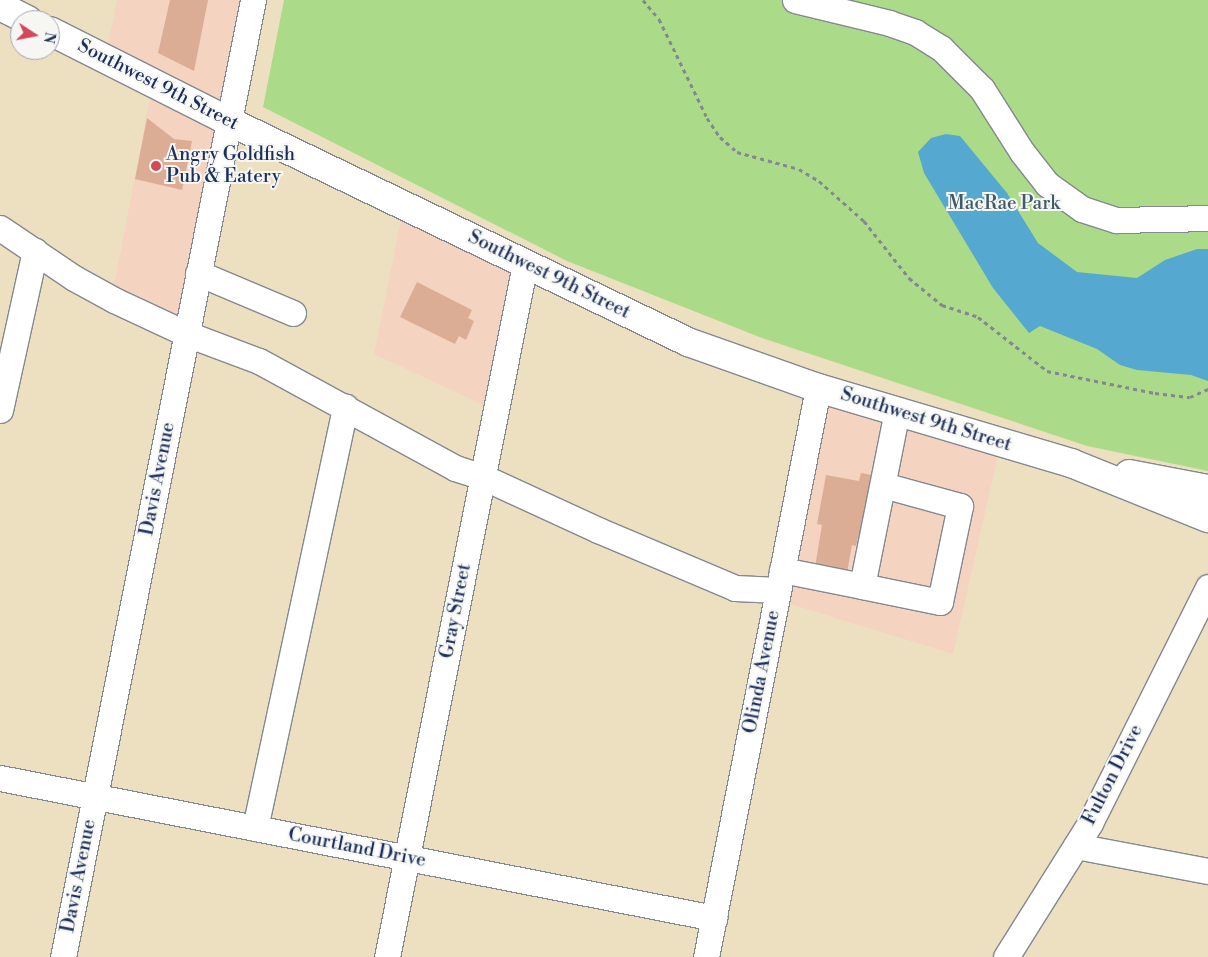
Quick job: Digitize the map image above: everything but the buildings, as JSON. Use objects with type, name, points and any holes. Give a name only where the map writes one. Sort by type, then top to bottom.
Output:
[{"type":"main road","name":"Southwest 9th Street","points":[[60,36],[229,121],[688,342],[818,388],[1071,463],[1208,518]]},
{"type":"main road","name":"Southwest 9th Street","points":[[1071,463],[1208,489]]},
{"type":"street","name":"Davis Avenue","points":[[63,957],[252,0]]},
{"type":"street","points":[[795,0],[889,23],[915,32],[941,48],[982,89],[1022,152],[1047,184],[1082,209],[1116,220],[1208,218]]},
{"type":"street","points":[[0,228],[114,300],[187,334],[259,361],[345,407],[437,460],[483,477],[598,530],[735,588],[780,580],[862,586],[940,602],[960,506],[883,485]]},
{"type":"street","points":[[0,410],[35,251]]},
{"type":"street","name":"Gray Street","points":[[387,957],[526,264]]},
{"type":"street","points":[[198,273],[293,314]]},
{"type":"street","name":"Olinda Avenue","points":[[706,957],[818,388]]},
{"type":"street","points":[[255,828],[345,407]]},
{"type":"street","points":[[862,586],[897,411]]},
{"type":"street","name":"Fulton Drive","points":[[1006,957],[1076,846],[1208,587]]},
{"type":"street","name":"Courtland Drive","points":[[0,778],[714,918]]},
{"type":"street","points":[[1076,846],[1208,871]]},
{"type":"path","points":[[643,0],[659,19],[707,118],[720,137],[737,152],[799,169],[819,181],[864,221],[909,278],[942,305],[978,316],[1047,371],[1155,393],[1190,397],[1208,389]]},
{"type":"shaded area","points":[[117,0],[253,0],[189,338],[111,301],[153,83],[105,59]]},
{"type":"shaded area","points":[[404,205],[525,264],[496,411],[374,354]]},
{"type":"shaded area","points":[[818,388],[1001,442],[953,654],[777,600]]},
{"type":"green space","name":"MacRae Park","points":[[284,0],[1208,0],[1208,471],[1087,446],[762,338],[567,261],[263,107]]},
{"type":"water","points":[[946,134],[960,136],[1007,193],[1038,243],[1077,272],[1137,278],[1165,260],[1197,249],[1208,249],[1208,381],[1191,375],[1137,370],[1120,365],[1097,349],[1040,326],[1029,333],[993,288],[924,173],[918,152],[931,138]]},
{"type":"place","name":"Angry Goldfish Pub & Eatery","points":[[156,166]]}]
